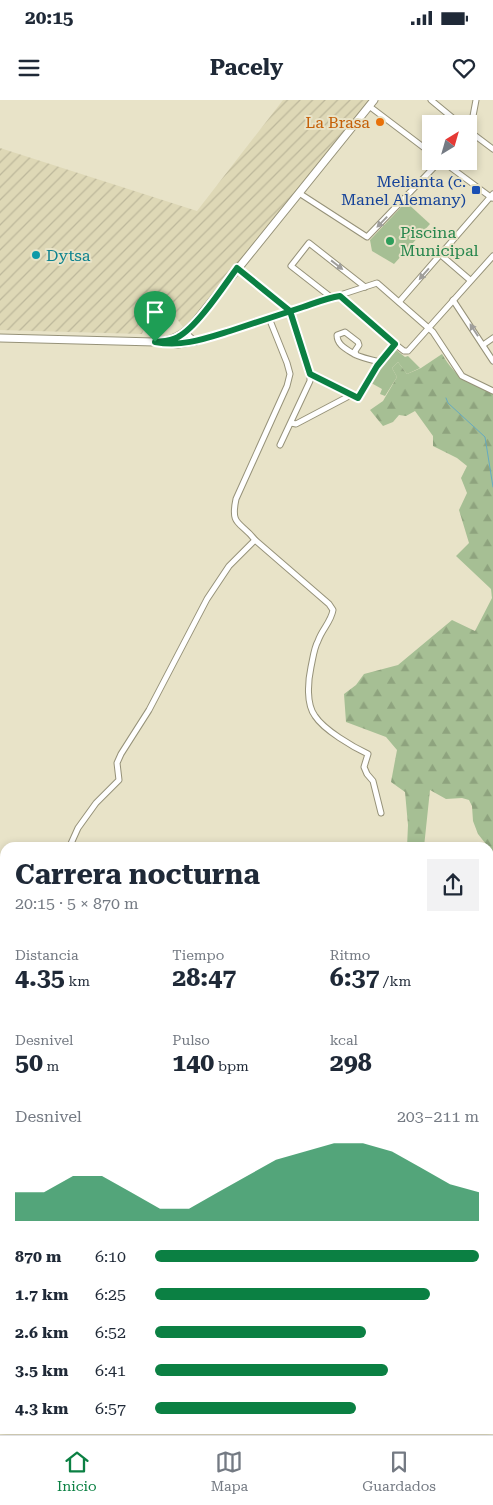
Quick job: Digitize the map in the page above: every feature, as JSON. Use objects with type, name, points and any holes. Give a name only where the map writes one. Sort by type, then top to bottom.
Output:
[{"type":"main road","points":[[0,338],[155,342],[168,341],[182,334],[195,322],[372,103]]},
{"type":"street","points":[[431,100],[449,115]]},
{"type":"street","points":[[473,115],[476,100]]},
{"type":"street","points":[[372,103],[422,145]]},
{"type":"street","points":[[478,138],[493,149]]},
{"type":"street","points":[[298,193],[367,237],[432,170]]},
{"type":"street","points":[[400,302],[492,197],[454,170]]},
{"type":"street","points":[[332,298],[290,266],[309,243],[366,287]]},
{"type":"street","points":[[441,255],[470,280]]},
{"type":"street","points":[[340,296],[395,344],[404,351],[408,351],[493,256]]},
{"type":"street","points":[[237,268],[290,311],[310,374],[310,382],[280,445]]},
{"type":"street","points":[[155,342],[169,345],[196,342],[378,284],[428,328],[462,376],[493,391]]},
{"type":"street","points":[[453,300],[493,361]]},
{"type":"street","points":[[269,318],[290,374],[287,386],[236,500],[233,514],[236,520],[255,540],[329,604],[333,610],[331,618],[317,642],[308,682],[309,696],[314,715],[322,724],[344,741],[368,754],[364,766],[367,774],[373,781],[381,813]]},
{"type":"street","points":[[356,355],[355,351],[359,345],[358,342],[345,332],[339,333],[337,340],[340,344],[356,355],[380,362]]},
{"type":"street","points":[[182,344],[182,334],[196,342]]},
{"type":"street","points":[[483,345],[493,338]]},
{"type":"street","points":[[310,374],[358,398],[380,362],[395,344]]},
{"type":"street","points":[[291,423],[296,424],[351,395]]},
{"type":"street","points":[[72,842],[78,828],[96,803],[119,780],[117,763],[121,754],[149,710],[207,599],[229,566],[255,540]]},
{"type":"shaded area","points":[[283,100],[370,100],[186,331],[158,294],[142,334],[0,330],[0,148],[197,211]]},
{"type":"green space","points":[[406,202],[430,224],[394,264],[372,251],[370,240]]},
{"type":"green space","points":[[390,345],[405,357],[408,356],[420,368],[407,374],[398,362],[392,368],[397,377],[385,396],[380,394],[382,389],[364,379]]},
{"type":"green space","points":[[442,354],[463,379],[493,392],[493,842],[484,842],[478,834],[473,821],[472,806],[469,800],[462,798],[446,799],[430,790],[425,842],[407,842],[408,825],[405,792],[391,782],[397,750],[386,737],[346,722],[344,694],[356,685],[364,674],[398,665],[452,620],[475,631],[492,598],[491,589],[456,556],[469,543],[459,510],[467,493],[461,478],[467,466],[457,458],[433,446],[433,436],[415,411],[406,416],[399,415],[393,422],[383,426],[370,410],[383,401],[397,377],[392,368],[398,362],[407,374],[421,368]]},
{"type":"waterway","points":[[446,398],[448,403],[485,437],[493,487]]},
{"type":"place","name":"La Brasa","points":[[380,122]]},
{"type":"place","name":"Melianta (c. Manel Alemany)","points":[[476,190]]},
{"type":"place","name":"Piscina Municipal","points":[[390,241]]},
{"type":"place","name":"Dytsa","points":[[36,255]]},
{"type":"route","points":[[155,342],[168,341],[184,333],[195,322],[237,268],[290,311],[310,374],[351,395],[358,398],[370,376],[395,344],[340,296],[290,311],[196,342],[169,345],[155,342]]}]
